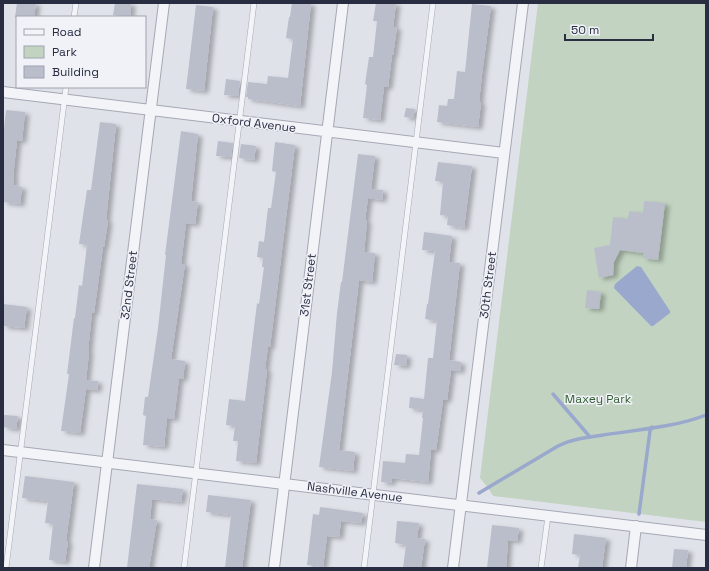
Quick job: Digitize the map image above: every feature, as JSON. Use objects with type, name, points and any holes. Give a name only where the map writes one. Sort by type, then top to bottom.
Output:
[{"type":"street","name":"32nd Street","points":[[94,568],[164,3]]},
{"type":"street","name":"31st Street","points":[[274,568],[343,3]]},
{"type":"street","name":"30th Street","points":[[453,568],[523,3]]},
{"type":"street","name":"Oxford Avenue","points":[[3,92],[504,153]]},
{"type":"street","name":"Nashville Avenue","points":[[3,450],[706,535]]},
{"type":"street","points":[[631,568],[636,526]]},
{"type":"lane","points":[[74,16],[76,3]]},
{"type":"lane","points":[[184,568],[254,3]]},
{"type":"lane","points":[[364,568],[433,3]]},
{"type":"lane","points":[[6,568],[66,88]]},
{"type":"lane","points":[[541,568],[548,516]]},
{"type":"green space","name":"Maxey Park","points":[[538,3],[706,3],[706,522],[493,496],[480,478]]},
{"type":"water","points":[[637,266],[641,267],[670,311],[670,313],[653,326],[651,326],[614,288],[615,284]]},
{"type":"building","points":[[17,3],[36,3],[34,16],[15,17]]},
{"type":"building","points":[[115,3],[131,3],[130,16],[113,15]]},
{"type":"building","points":[[292,3],[311,3],[300,106],[248,99],[248,97],[246,97],[248,82],[267,84],[268,76],[288,78],[293,39],[286,38]]},
{"type":"building","points":[[376,3],[396,3],[393,27],[397,27],[388,87],[384,87],[380,120],[363,118],[367,85],[365,84],[369,57],[373,57],[377,21],[373,21]]},
{"type":"building","points":[[472,4],[491,6],[482,74],[478,127],[437,122],[439,105],[447,106],[448,99],[454,99],[457,71],[465,72]]},
{"type":"building","points":[[196,5],[213,7],[204,91],[186,89]]},
{"type":"building","points":[[226,79],[240,81],[238,96],[224,95]]},
{"type":"building","points":[[406,108],[415,109],[413,118],[404,117]]},
{"type":"building","points":[[6,110],[25,112],[22,141],[17,140],[13,177],[13,185],[22,187],[20,204],[3,202],[3,139]]},
{"type":"building","points":[[100,122],[116,124],[106,220],[108,221],[94,313],[92,312],[88,351],[86,380],[98,381],[97,390],[86,389],[80,433],[61,431],[69,374],[67,374],[74,318],[79,285],[82,286],[87,245],[79,244],[87,190],[91,190]]},
{"type":"building","points":[[181,131],[198,134],[191,201],[198,202],[195,224],[186,223],[181,264],[185,264],[171,359],[185,361],[183,379],[179,378],[174,419],[167,418],[164,447],[143,445],[146,416],[143,415],[145,397],[148,397],[158,328],[165,255]]},
{"type":"building","points":[[218,141],[233,143],[231,157],[216,156]]},
{"type":"building","points":[[275,142],[295,145],[270,347],[268,346],[265,369],[267,370],[256,463],[236,461],[238,441],[233,441],[235,426],[226,425],[229,399],[245,401],[257,303],[259,304],[264,267],[262,267],[263,258],[257,257],[259,241],[264,242],[268,208],[271,208],[276,172],[272,171]]},
{"type":"building","points":[[241,144],[256,146],[254,160],[239,158]]},
{"type":"building","points":[[358,154],[375,156],[371,189],[383,190],[382,200],[368,198],[365,220],[367,221],[364,252],[375,253],[372,282],[359,280],[339,450],[355,452],[353,471],[319,467]]},
{"type":"building","points":[[438,162],[472,166],[464,228],[447,225],[448,216],[440,215],[443,182],[435,181]]},
{"type":"building","points":[[644,201],[665,203],[658,260],[643,258],[644,253],[620,250],[614,262],[613,275],[599,278],[594,248],[610,245],[613,217],[628,219],[629,211],[643,213]]},
{"type":"building","points":[[424,232],[452,236],[449,262],[460,263],[449,360],[461,362],[460,371],[451,370],[447,400],[443,400],[436,450],[431,450],[428,482],[392,478],[391,483],[381,482],[383,461],[405,463],[406,454],[419,455],[423,410],[409,408],[410,397],[424,399],[428,358],[433,358],[437,321],[425,319],[435,251],[422,250]]},
{"type":"building","points":[[587,290],[601,292],[599,309],[585,308]]},
{"type":"building","points":[[3,304],[27,307],[24,328],[3,326]]},
{"type":"building","points":[[396,354],[407,355],[406,366],[394,365]]},
{"type":"building","points":[[4,415],[18,416],[16,429],[3,427]]},
{"type":"building","points":[[25,476],[74,482],[66,541],[68,541],[65,562],[49,560],[53,524],[45,523],[48,501],[22,498]]},
{"type":"building","points":[[137,484],[183,489],[181,502],[152,499],[150,519],[157,520],[149,568],[127,568]]},
{"type":"building","points":[[208,495],[251,500],[242,568],[225,568],[231,515],[206,512]]},
{"type":"building","points":[[320,507],[363,513],[361,523],[341,521],[339,537],[327,536],[323,567],[307,565],[313,514],[319,515]]},
{"type":"building","points":[[397,521],[419,523],[417,538],[425,539],[421,568],[403,568],[406,545],[395,543]]},
{"type":"building","points":[[492,525],[519,528],[517,541],[508,540],[506,568],[487,568]]},
{"type":"building","points":[[574,534],[606,538],[602,568],[578,568],[580,555],[572,554]]},
{"type":"building","points":[[674,549],[688,550],[686,568],[672,568]]},
{"type":"waterway","points":[[553,394],[590,437]]},
{"type":"waterway","points":[[479,493],[558,446],[569,442],[669,425],[706,415]]},
{"type":"waterway","points":[[639,514],[650,431],[652,427]]}]
